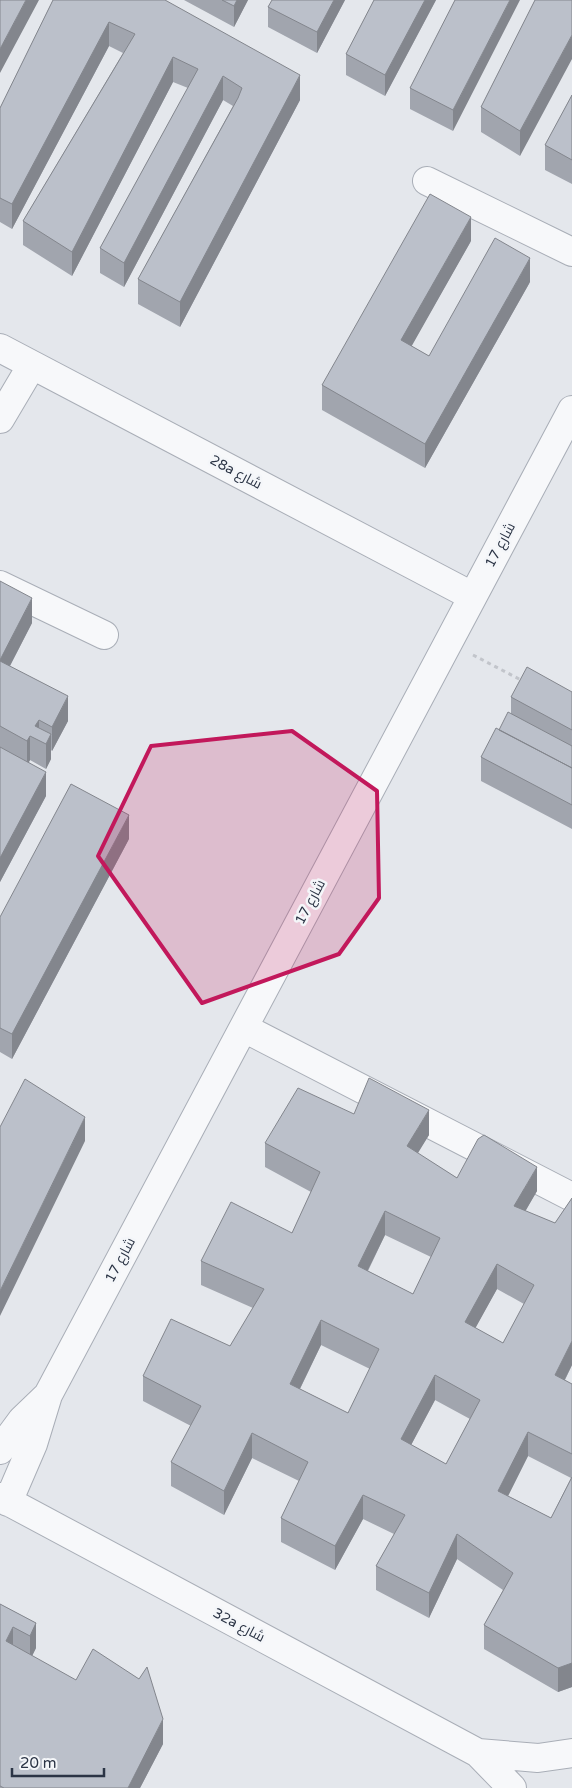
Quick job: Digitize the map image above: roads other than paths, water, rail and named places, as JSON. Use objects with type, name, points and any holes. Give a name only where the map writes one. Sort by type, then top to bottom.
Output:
[{"type":"street","points":[[427,181],[572,252]]},
{"type":"street","name":"28a شارع","points":[[0,348],[472,596]]},
{"type":"street","points":[[0,418],[32,365]]},
{"type":"street","name":"شارع 17","points":[[4,1499],[33,1444],[48,1394],[572,410]]},
{"type":"street","points":[[0,585],[104,635]]},
{"type":"street","points":[[244,1028],[572,1197]]},
{"type":"street","name":"شارع 17","points":[[0,1450],[22,1420],[48,1394]]},
{"type":"street","name":"32a شارع","points":[[4,1499],[478,1753],[512,1788]]},
{"type":"street","name":"32a شارع","points":[[478,1753],[538,1758],[572,1753]]}]
